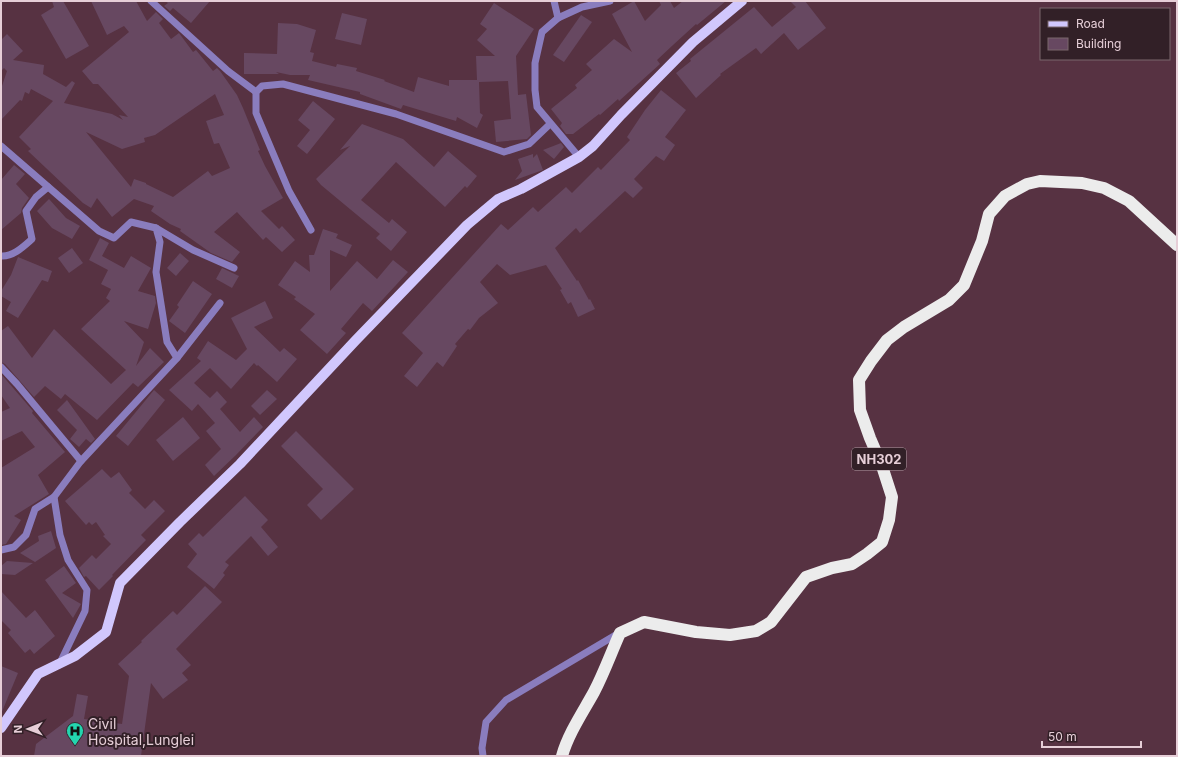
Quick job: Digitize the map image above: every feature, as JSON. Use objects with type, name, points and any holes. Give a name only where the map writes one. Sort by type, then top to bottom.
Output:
[{"type":"highway","name":"NH302","points":[[620,633],[644,622],[696,632],[730,635],[756,631],[771,622],[806,577],[832,568],[852,564],[882,542],[889,520],[892,497],[882,466],[860,410],[859,380],[887,340],[949,300],[964,285],[982,242],[989,214],[1006,196],[1027,184],[1040,181],[1082,183],[1104,188],[1129,201],[1177,246]]},
{"type":"highway","points":[[562,756],[573,731],[594,692],[620,633]]},
{"type":"main road","points":[[1,728],[38,674],[75,656],[106,632],[120,583],[240,464],[467,225],[498,199],[521,189],[579,157],[593,146],[621,115],[693,42],[742,1]]},
{"type":"street","points":[[151,1],[228,71],[256,92]]},
{"type":"street","points":[[554,1],[558,18]]},
{"type":"street","points":[[579,157],[537,107],[535,90],[535,63],[542,32],[558,18],[582,7],[610,1]]},
{"type":"street","points":[[311,230],[289,191],[256,113],[256,92],[262,86],[283,84],[396,114],[504,152],[529,144],[550,124]]},
{"type":"street","points":[[1,146],[99,231],[114,238],[131,222],[156,228],[193,250],[234,268]]},
{"type":"street","points":[[1,256],[18,251],[32,239],[26,211],[36,197],[48,187]]},
{"type":"street","points":[[156,228],[160,242],[156,272],[167,342],[177,358]]},
{"type":"street","points":[[1,550],[14,547],[26,535],[35,510],[54,497],[81,461],[177,358],[220,303]]},
{"type":"street","points":[[1,367],[81,461]]},
{"type":"street","points":[[54,497],[60,535],[68,560],[88,590],[85,611],[59,665]]},
{"type":"street","points":[[483,756],[482,748],[486,722],[506,700],[620,633]]},
{"type":"building","points":[[52,1],[63,1],[89,46],[66,59],[41,15],[54,7]]},
{"type":"building","points":[[91,1],[136,1],[147,21],[156,12],[163,19],[159,23],[171,39],[179,33],[193,52],[196,50],[213,71],[217,68],[220,71],[237,95],[260,150],[258,151],[283,198],[261,211],[279,229],[282,226],[295,240],[282,252],[266,237],[263,240],[237,212],[214,232],[240,252],[232,262],[211,253],[180,231],[181,229],[170,224],[151,211],[154,206],[134,199],[112,217],[97,198],[91,208],[83,203],[28,151],[31,149],[19,137],[53,101],[31,89],[29,94],[25,92],[22,101],[20,100],[1,120],[1,89],[7,71],[4,68],[1,71],[1,40],[7,34],[23,51],[13,60],[44,65],[43,74],[66,87],[72,81],[75,83],[64,103],[112,114],[123,120],[119,115],[128,117],[98,84],[93,84],[82,71],[129,32],[124,26],[107,35]],"holes":[[[215,94],[224,115],[206,121],[214,144],[219,143],[230,168],[212,176],[208,171],[173,197],[146,183],[134,179],[131,187],[86,132],[122,149],[145,142],[144,138],[155,135]]]},
{"type":"building","points":[[165,1],[210,1],[191,23],[173,8],[170,11],[164,6],[168,3]]},
{"type":"building","points":[[634,1],[645,21],[661,5],[659,1],[670,1],[674,8],[683,1],[726,1],[697,25],[696,24],[673,45],[657,60],[660,64],[619,101],[618,99],[600,115],[599,114],[573,134],[566,134],[560,126],[562,123],[551,109],[577,88],[575,85],[592,70],[586,64],[614,39],[632,52],[612,14]]},
{"type":"building","points":[[790,1],[805,1],[826,28],[798,50],[784,33],[761,54],[756,48],[720,74],[721,75],[696,98],[676,73],[691,61],[690,59],[754,7],[772,27],[796,7]]},
{"type":"building","points":[[494,3],[534,29],[516,56],[518,95],[526,94],[531,135],[527,139],[496,142],[494,121],[511,119],[508,81],[479,82],[480,113],[483,115],[477,128],[457,117],[456,121],[403,105],[401,109],[360,94],[360,92],[308,80],[310,75],[290,75],[276,72],[279,74],[244,74],[244,53],[277,54],[278,23],[297,24],[316,30],[310,52],[314,53],[312,61],[336,67],[337,64],[357,68],[356,71],[385,80],[384,81],[414,92],[418,77],[449,86],[449,80],[477,80],[476,56],[495,56],[477,40],[487,29],[480,24]]},
{"type":"building","points":[[342,13],[367,19],[361,45],[335,39]]},
{"type":"building","points":[[581,15],[592,22],[564,62],[553,55]]},
{"type":"building","points":[[661,90],[686,110],[665,137],[675,145],[664,161],[656,156],[634,179],[643,188],[633,198],[625,191],[580,233],[576,228],[555,248],[577,281],[578,280],[595,309],[578,317],[571,302],[568,304],[560,290],[562,289],[546,265],[510,275],[497,264],[480,282],[498,303],[479,318],[470,330],[468,329],[455,344],[457,346],[443,367],[437,362],[417,387],[404,376],[423,353],[402,333],[501,224],[508,230],[533,207],[538,212],[566,187],[572,193],[598,167],[601,170],[630,140],[627,137],[645,110]]},
{"type":"building","points":[[313,101],[335,119],[307,154],[297,146],[310,130],[298,120]]},
{"type":"building","points":[[362,124],[403,139],[434,167],[448,151],[477,176],[467,188],[465,186],[445,207],[396,162],[361,200],[389,223],[392,219],[407,232],[391,251],[376,238],[380,234],[321,185],[316,179],[350,146],[340,150]]},
{"type":"building","points":[[561,143],[564,147],[554,159],[543,150]]},
{"type":"building","points":[[533,154],[533,158],[537,154],[543,170],[515,180],[522,171],[518,159]]},
{"type":"building","points":[[14,165],[25,174],[16,184],[29,198],[22,208],[21,213],[1,230],[1,180]]},
{"type":"building","points":[[49,199],[66,218],[80,226],[72,239],[52,228],[37,211]]},
{"type":"building","points":[[323,229],[338,234],[336,238],[352,245],[346,257],[330,250],[330,291],[357,261],[377,279],[393,260],[408,272],[372,311],[363,303],[341,329],[346,333],[327,354],[300,330],[315,314],[294,299],[296,297],[278,285],[295,261],[310,272],[309,255],[314,255]]},
{"type":"building","points":[[100,238],[109,243],[102,256],[124,268],[131,256],[151,268],[138,291],[155,296],[156,303],[148,329],[124,321],[144,342],[136,366],[150,348],[164,362],[138,387],[133,383],[97,420],[65,394],[61,399],[45,386],[34,397],[5,364],[1,362],[1,331],[8,326],[32,358],[54,329],[111,384],[126,370],[81,329],[110,301],[106,298],[111,289],[101,284],[108,270],[89,260]]},
{"type":"building","points":[[72,248],[83,263],[69,273],[58,258]]},
{"type":"building","points":[[180,253],[189,261],[176,276],[167,268]]},
{"type":"building","points":[[18,257],[52,271],[48,282],[42,280],[18,318],[6,311],[11,302],[1,296],[1,291],[11,275]]},
{"type":"building","points":[[222,268],[239,276],[232,288],[216,279]]},
{"type":"building","points":[[193,281],[212,294],[185,333],[169,321],[179,307],[177,305]]},
{"type":"building","points":[[265,301],[273,318],[254,327],[280,352],[284,348],[297,359],[277,382],[254,363],[231,389],[210,368],[194,383],[210,398],[217,391],[227,402],[220,409],[240,432],[254,417],[263,427],[214,476],[205,465],[221,449],[206,431],[215,423],[198,404],[192,411],[169,390],[201,361],[197,358],[208,341],[236,360],[247,349],[231,318]]},
{"type":"building","points":[[1,374],[33,411],[32,413],[65,452],[38,475],[49,494],[14,516],[21,520],[6,544],[1,545],[1,468],[35,447],[22,431],[1,441],[1,412],[10,408],[1,395]]},
{"type":"building","points":[[154,390],[165,400],[128,446],[116,436]]},
{"type":"building","points":[[267,390],[277,399],[260,415],[251,406]]},
{"type":"building","points":[[67,400],[95,439],[91,443],[86,439],[79,447],[70,439],[77,430],[57,410]]},
{"type":"building","points":[[183,417],[200,438],[173,461],[156,440]]},
{"type":"building","points":[[296,431],[354,489],[321,520],[307,505],[323,489],[281,446]]},
{"type":"building","points":[[102,469],[111,478],[119,472],[132,490],[129,493],[145,509],[154,500],[165,511],[141,535],[146,540],[99,590],[86,576],[84,577],[79,568],[92,555],[96,559],[111,544],[103,536],[105,535],[96,522],[92,525],[89,522],[86,525],[65,501]]},
{"type":"building","points":[[245,496],[268,520],[261,527],[278,547],[268,556],[251,536],[225,562],[229,565],[223,573],[225,575],[214,589],[187,567],[197,554],[188,544],[199,533],[203,537]]},
{"type":"building","points":[[51,531],[56,548],[35,562],[20,553],[39,541],[38,536]]},
{"type":"building","points":[[7,561],[33,563],[15,575],[1,574],[1,566]]},
{"type":"building","points":[[64,566],[76,583],[62,593],[81,604],[73,618],[45,580]]},
{"type":"building","points":[[205,586],[222,602],[176,649],[191,665],[182,673],[188,680],[163,699],[151,683],[141,756],[34,756],[36,744],[73,716],[77,694],[88,696],[84,719],[122,724],[129,676],[118,664],[173,611],[177,615]]},
{"type":"building","points":[[1,591],[26,618],[35,610],[55,636],[34,654],[30,649],[25,653],[8,633],[11,630],[1,620]]},
{"type":"building","points":[[1,666],[18,673],[1,714]]},
{"type":"place","name":"Civil Hospital,Lunglei","points":[[75,746]]}]
